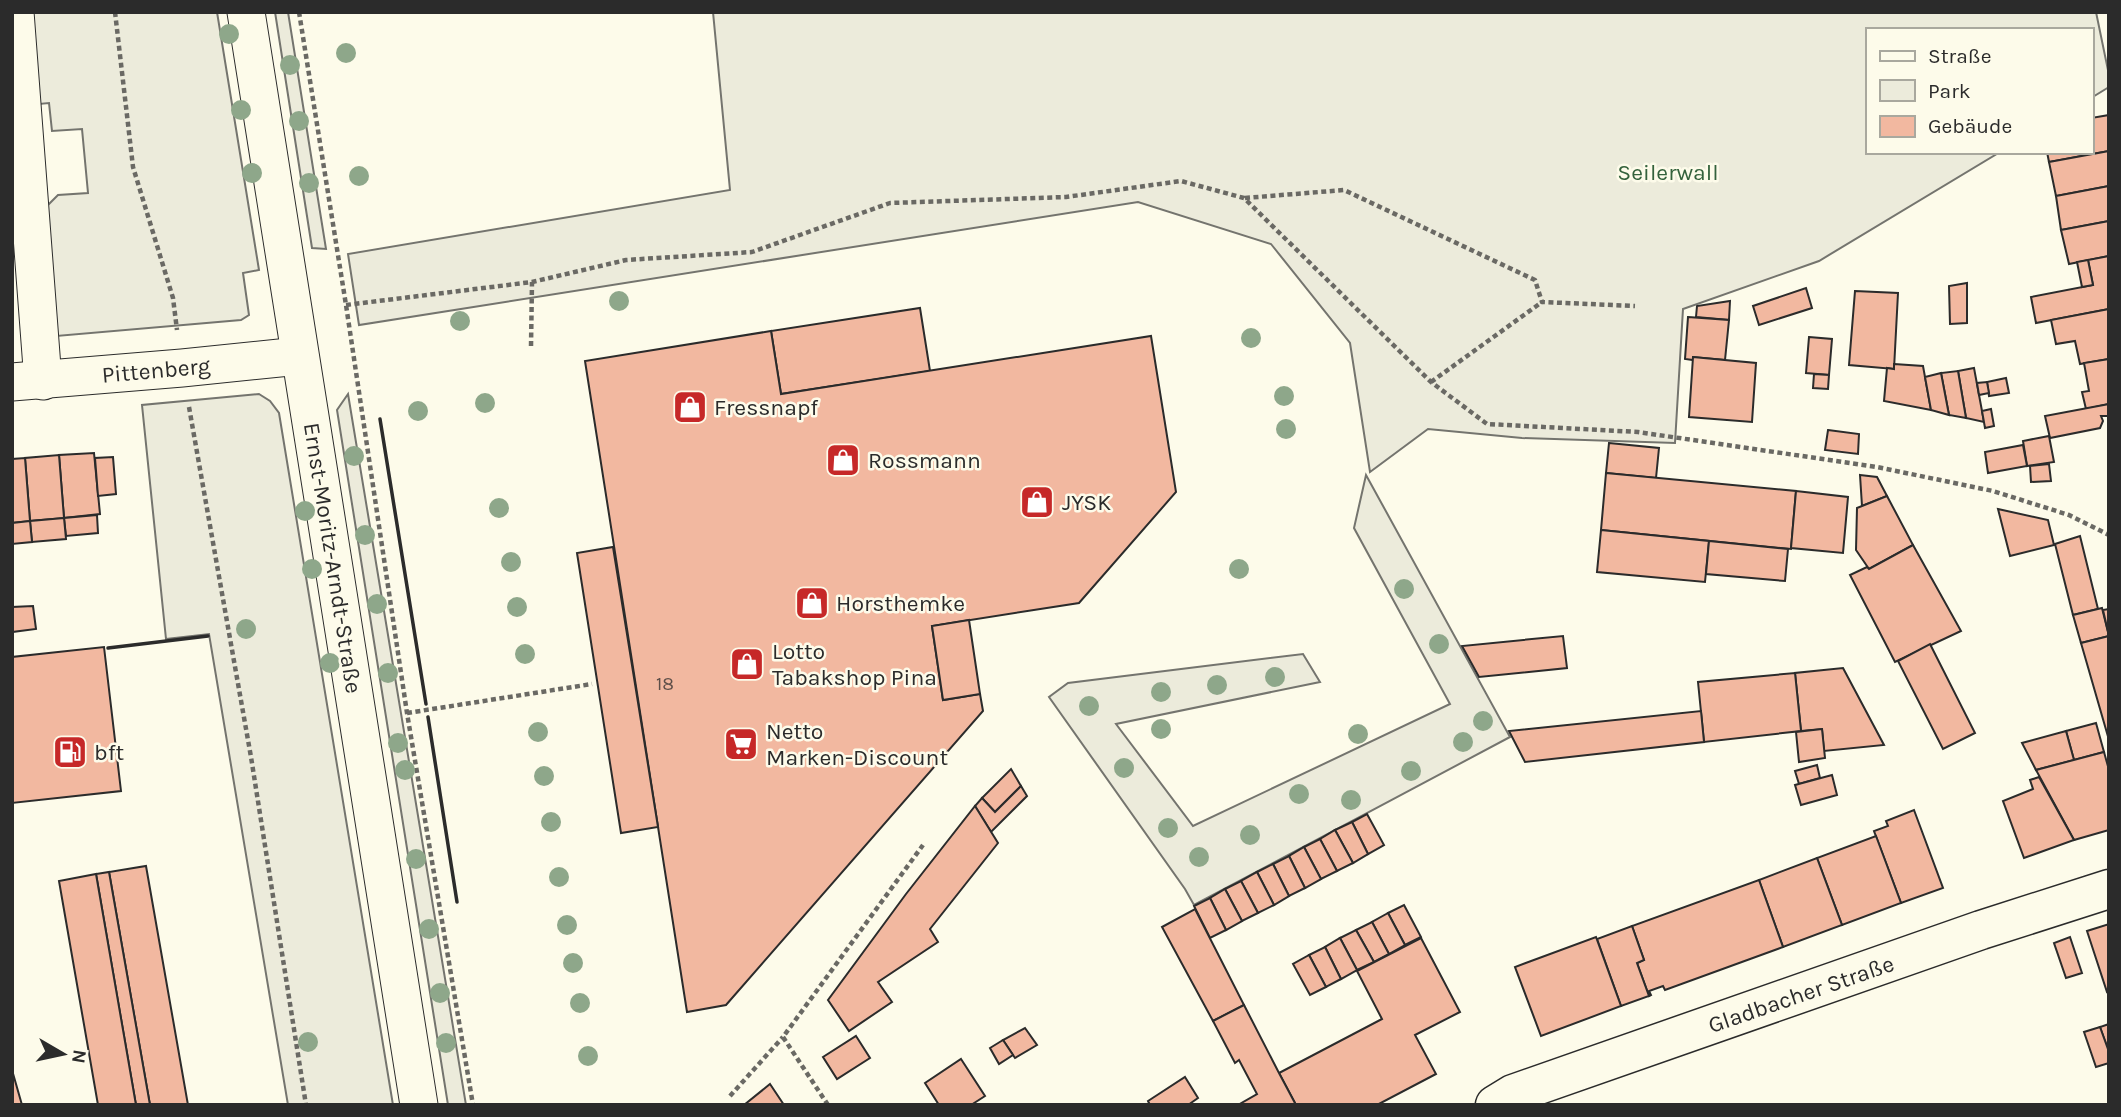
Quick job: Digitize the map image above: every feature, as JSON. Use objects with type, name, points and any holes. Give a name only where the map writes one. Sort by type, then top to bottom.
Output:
[{"type":"main road","name":"Gladbacher Straße","points":[[1508,1101],[1981,930],[2109,889]]},
{"type":"street","points":[[15,12],[28,382]]},
{"type":"street","name":"Ernst-Moritz-Arndt-Straße","points":[[246,12],[299,356],[363,737],[419,1105]]},
{"type":"street","name":"Pittenberg","points":[[28,382],[299,356]]},
{"type":"path","points":[[115,12],[133,167],[173,298],[182,368],[251,757],[306,1105]]},
{"type":"path","points":[[299,12],[407,713],[472,1105]]},
{"type":"path","points":[[346,305],[532,282],[626,260],[752,253],[890,203],[1066,197],[1181,181],[1244,198],[1344,190],[1535,280],[1542,302]]},
{"type":"path","points":[[1244,198],[1431,383],[1487,424],[1638,432],[1877,467],[1993,491],[2069,515],[2109,535]]},
{"type":"path","points":[[531,346],[532,282]]},
{"type":"path","points":[[1431,383],[1542,302],[1635,306]]},
{"type":"path","points":[[407,713],[592,684]]},
{"type":"path","points":[[730,1096],[783,1037],[923,845]]},
{"type":"path","points":[[783,1037],[828,1105]]},
{"type":"green space","points":[[21,12],[217,12],[259,270],[243,273],[249,315],[241,320],[45,337],[36,217],[58,195],[88,193],[82,129],[52,131],[49,103],[28,105]]},
{"type":"green space","points":[[275,12],[288,12],[326,249],[312,248]]},
{"type":"green space","name":"Seilerwall","points":[[713,12],[2096,12],[2109,75],[2109,87],[2093,97],[2093,28],[1866,28],[1866,154],[1997,154],[1819,261],[1683,309],[1675,443],[1522,438],[1428,429],[1370,472],[1350,343],[1271,244],[1138,202],[359,325],[348,254],[730,190]]},
{"type":"green space","points":[[259,394],[270,401],[279,413],[393,1105],[288,1105],[209,634],[166,639],[142,405]]},
{"type":"green space","points":[[348,394],[466,1105],[448,1105],[337,410]]},
{"type":"green space","points":[[1366,475],[1510,737],[1194,905],[1049,697],[1068,683],[1303,654],[1320,682],[1116,724],[1193,826],[1450,704],[1354,528]]},
{"type":"building","points":[[2109,115],[2109,151],[2093,154],[2093,118]]},
{"type":"building","points":[[2109,151],[2109,186],[2056,196],[2049,162]]},
{"type":"building","points":[[2047,154],[2093,154],[2049,162]]},
{"type":"building","points":[[2109,186],[2109,221],[2061,230],[2056,196]]},
{"type":"building","points":[[2109,221],[2109,256],[2069,264],[2061,230]]},
{"type":"building","points":[[2109,256],[2109,309],[2036,323],[2031,297],[2093,285],[2088,260]]},
{"type":"building","points":[[2088,260],[2093,285],[2082,287],[2077,262]]},
{"type":"building","points":[[1967,283],[1967,323],[1950,324],[1949,286]]},
{"type":"building","points":[[1806,288],[1812,308],[1759,325],[1753,306]]},
{"type":"building","points":[[1855,291],[1898,293],[1894,369],[1849,365]]},
{"type":"building","points":[[1730,301],[1729,320],[1696,317],[1697,306]]},
{"type":"building","points":[[920,308],[930,371],[781,394],[771,331]]},
{"type":"building","points":[[2109,309],[2109,359],[2080,364],[2075,341],[2056,344],[2051,320]]},
{"type":"building","points":[[1688,317],[1729,320],[1725,360],[1693,357],[1693,360],[1685,359]]},
{"type":"building","points":[[771,331],[781,394],[1151,336],[1176,492],[1079,603],[932,626],[943,700],[980,694],[983,711],[726,1005],[687,1012],[585,361]]},
{"type":"building","points":[[1809,337],[1832,339],[1829,375],[1806,373]]},
{"type":"building","points":[[1693,357],[1756,363],[1752,422],[1689,417]]},
{"type":"building","points":[[2109,359],[2109,404],[2086,409],[2082,392],[2089,391],[2084,363]]},
{"type":"building","points":[[1894,364],[1923,366],[1931,410],[1884,401],[1887,368],[1894,369]]},
{"type":"building","points":[[1974,368],[1984,422],[1966,418],[1958,371]]},
{"type":"building","points":[[1958,371],[1966,418],[1949,415],[1941,373]]},
{"type":"building","points":[[1941,373],[1949,415],[1931,410],[1925,377]]},
{"type":"building","points":[[1814,374],[1829,375],[1828,389],[1813,388]]},
{"type":"building","points":[[2006,378],[2009,393],[1989,396],[1987,382]]},
{"type":"building","points":[[1987,382],[1989,393],[1979,395],[1977,383]]},
{"type":"building","points":[[2109,404],[2109,416],[2101,416],[2103,421],[2100,428],[2050,438],[2045,416]]},
{"type":"building","points":[[1991,409],[1994,426],[1985,428],[1982,411]]},
{"type":"building","points":[[1828,430],[1859,434],[1858,454],[1825,450]]},
{"type":"building","points":[[2049,436],[2054,462],[2027,466],[2023,441]]},
{"type":"building","points":[[1609,443],[1659,448],[1656,478],[1606,473]]},
{"type":"building","points":[[2023,445],[2027,466],[1988,473],[1985,452]]},
{"type":"building","points":[[94,453],[100,514],[64,518],[59,455]]},
{"type":"building","points":[[59,455],[64,518],[30,521],[25,458]]},
{"type":"building","points":[[113,457],[116,494],[98,496],[95,458]]},
{"type":"building","points":[[25,458],[30,521],[12,523],[12,459]]},
{"type":"building","points":[[2049,464],[2051,481],[2031,482],[2030,466]]},
{"type":"building","points":[[1606,473],[1796,491],[1791,549],[1601,530]]},
{"type":"building","points":[[1860,475],[1877,477],[1887,496],[1862,506]]},
{"type":"building","points":[[1796,491],[1848,497],[1843,553],[1791,548]]},
{"type":"building","points":[[1887,496],[1913,545],[1869,569],[1856,550],[1857,508]]},
{"type":"building","points":[[1998,509],[2048,520],[2054,545],[2010,556]]},
{"type":"building","points":[[97,515],[98,533],[66,536],[64,518]]},
{"type":"building","points":[[64,518],[66,539],[32,542],[30,521]]},
{"type":"building","points":[[30,521],[32,542],[12,544],[12,523]]},
{"type":"building","points":[[1601,530],[1709,541],[1705,582],[1597,572]]},
{"type":"building","points":[[2080,536],[2098,609],[2073,615],[2055,544]]},
{"type":"building","points":[[1709,541],[1788,549],[1785,581],[1706,574]]},
{"type":"building","points":[[1913,545],[1961,631],[1895,662],[1850,575],[1867,567],[1869,569]]},
{"type":"building","points":[[613,547],[658,827],[621,833],[577,553]]},
{"type":"building","points":[[33,606],[36,629],[12,632],[12,607]]},
{"type":"building","points":[[2102,608],[2109,636],[2081,643],[2073,615]]},
{"type":"building","points":[[2109,609],[2109,636],[2103,610]]},
{"type":"building","points":[[969,620],[980,694],[943,700],[932,626]]},
{"type":"building","points":[[1563,636],[1567,668],[1479,677],[1462,646]]},
{"type":"building","points":[[2109,636],[2109,740],[2081,643]]},
{"type":"building","points":[[1930,644],[1975,733],[1943,749],[1898,661]]},
{"type":"building","points":[[104,647],[121,791],[12,803],[12,657]]},
{"type":"building","points":[[1843,668],[1884,745],[1824,751],[1822,729],[1801,731],[1795,673]]},
{"type":"building","points":[[1795,673],[1801,731],[1704,742],[1698,682]]},
{"type":"building","points":[[1701,711],[1704,742],[1525,762],[1509,731]]},
{"type":"building","points":[[2096,723],[2104,752],[2074,760],[2066,731]]},
{"type":"building","points":[[1822,729],[1825,758],[1799,762],[1796,732]]},
{"type":"building","points":[[2066,731],[2074,760],[2036,770],[2022,743]]},
{"type":"building","points":[[2104,752],[2109,770],[2109,830],[2074,840],[2036,770]]},
{"type":"building","points":[[1817,765],[1820,778],[1799,784],[1795,771]]},
{"type":"building","points":[[1011,769],[1021,786],[995,812],[982,798]]},
{"type":"building","points":[[1832,775],[1837,795],[1801,805],[1795,785]]},
{"type":"building","points":[[2039,777],[2074,840],[2024,858],[2003,801],[2033,789],[2030,780]]},
{"type":"building","points":[[1021,786],[1027,796],[991,832],[975,806],[982,798],[995,812]]},
{"type":"building","points":[[975,806],[998,843],[930,929],[938,942],[878,982],[892,1002],[849,1031],[828,1000]]},
{"type":"building","points":[[1914,810],[1943,888],[1901,903],[1874,831],[1888,826],[1886,821]]},
{"type":"building","points":[[1367,814],[1384,845],[1368,854],[1352,822]]},
{"type":"building","points":[[1352,822],[1368,854],[1353,863],[1335,830]]},
{"type":"building","points":[[1335,830],[1353,863],[1337,871],[1320,839]]},
{"type":"building","points":[[1876,836],[1901,903],[1842,925],[1817,858]]},
{"type":"building","points":[[1320,839],[1337,871],[1321,879],[1304,847]]},
{"type":"building","points":[[1304,847],[1321,879],[1305,888],[1289,856]]},
{"type":"building","points":[[1289,856],[1305,888],[1289,896],[1273,864]]},
{"type":"building","points":[[1817,858],[1842,925],[1783,947],[1759,880]]},
{"type":"building","points":[[1273,864],[1289,896],[1274,905],[1257,872]]},
{"type":"building","points":[[146,866],[188,1105],[150,1105],[109,872]]},
{"type":"building","points":[[109,872],[150,1105],[136,1105],[96,874]]},
{"type":"building","points":[[1257,872],[1274,905],[1258,913],[1241,881]]},
{"type":"building","points":[[96,874],[136,1105],[98,1105],[59,881]]},
{"type":"building","points":[[1759,880],[1783,947],[1665,990],[1663,986],[1649,991],[1649,996],[1637,963],[1644,960],[1632,926]]},
{"type":"building","points":[[1241,881],[1258,913],[1242,921],[1225,889]]},
{"type":"building","points":[[1225,889],[1242,921],[1226,930],[1210,898]]},
{"type":"building","points":[[1210,898],[1226,930],[1210,938],[1194,906]]},
{"type":"building","points":[[1404,905],[1421,937],[1405,945],[1388,913]]},
{"type":"building","points":[[1195,909],[1244,1005],[1213,1021],[1162,927]]},
{"type":"building","points":[[1388,913],[1405,945],[1389,954],[1372,922]]},
{"type":"building","points":[[1372,922],[1389,954],[1374,962],[1356,930]]},
{"type":"building","points":[[2109,924],[2109,991],[2107,992],[2087,931]]},
{"type":"building","points":[[1632,926],[1644,960],[1637,963],[1649,996],[1621,1006],[1597,939]]},
{"type":"building","points":[[1356,930],[1374,962],[1357,970],[1340,938]]},
{"type":"building","points":[[1596,937],[1621,1006],[1541,1036],[1515,967]]},
{"type":"building","points":[[2070,937],[2082,973],[2066,978],[2054,943]]},
{"type":"building","points":[[1340,938],[1357,970],[1341,979],[1325,947]]},
{"type":"building","points":[[1421,938],[1460,1012],[1415,1035],[1436,1074],[1377,1105],[1296,1105],[1279,1073],[1382,1019],[1357,971]]},
{"type":"building","points":[[1325,947],[1341,979],[1326,987],[1309,955]]},
{"type":"building","points":[[1309,955],[1326,987],[1310,995],[1293,964]]},
{"type":"building","points":[[1244,1005],[1296,1105],[1238,1105],[1257,1094],[1239,1060],[1235,1063],[1213,1021]]},
{"type":"building","points":[[2109,1024],[2109,1052],[2100,1027]]},
{"type":"building","points":[[2100,1027],[2109,1052],[2109,1063],[2096,1067],[2084,1032]]},
{"type":"building","points":[[1025,1028],[1037,1045],[1015,1058],[1003,1040]]},
{"type":"building","points":[[856,1036],[870,1058],[837,1079],[823,1057]]},
{"type":"building","points":[[1003,1040],[1013,1055],[999,1064],[990,1048]]},
{"type":"building","points":[[961,1059],[985,1096],[971,1105],[939,1105],[925,1083]]},
{"type":"building","points":[[12,1070],[22,1105],[12,1105]]},
{"type":"building","points":[[1185,1077],[1198,1098],[1188,1105],[1150,1105],[1148,1101]]},
{"type":"building","points":[[770,1084],[784,1105],[744,1105]]},
{"type":"wall","points":[[380,419],[426,704]]},
{"type":"wall","points":[[108,648],[208,636]]},
{"type":"wall","points":[[428,717],[457,902]]},
{"type":"place","name":"Fressnapf","points":[[690,407]]},
{"type":"place","name":"Rossmann","points":[[843,460]]},
{"type":"place","name":"JYSK","points":[[1037,502]]},
{"type":"place","name":"Horsthemke","points":[[812,603]]},
{"type":"place","name":"Lotto Tabakshop Pina","points":[[747,664]]},
{"type":"place","name":"Netto Marken-Discount","points":[[741,744]]},
{"type":"place","name":"bft","points":[[70,752]]}]
